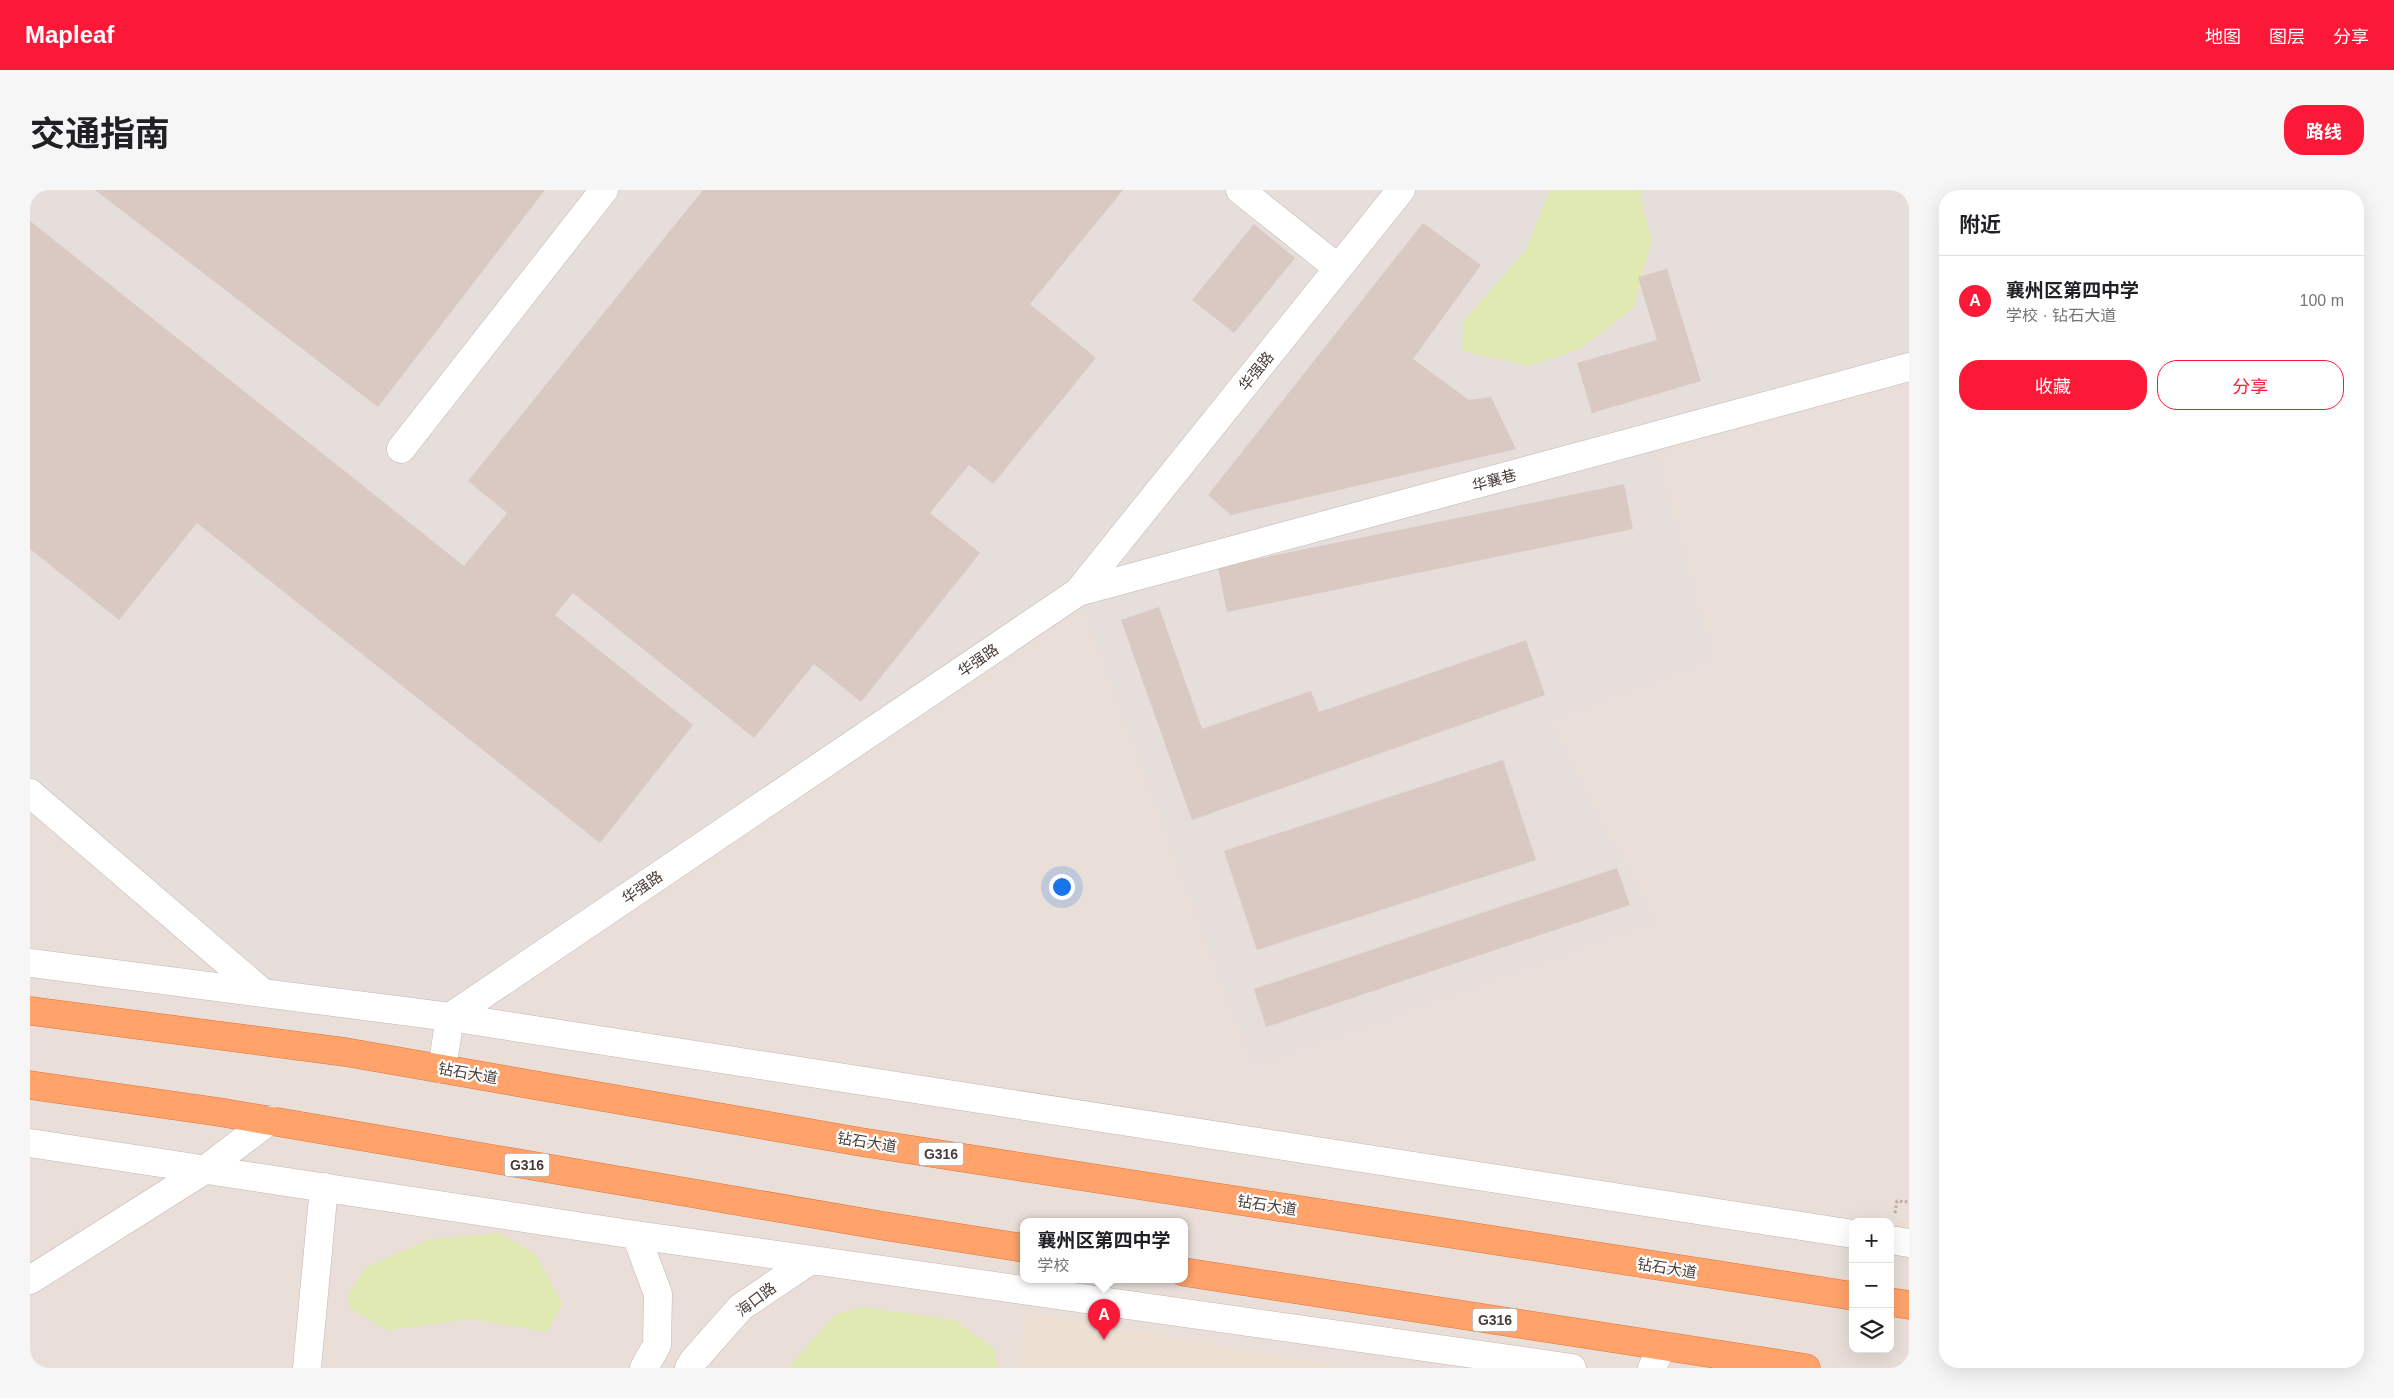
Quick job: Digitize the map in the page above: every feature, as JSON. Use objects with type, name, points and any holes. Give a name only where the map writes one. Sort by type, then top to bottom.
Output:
[{"type":"highway","name":"钻石大道","points":[[30,1011],[345,1052],[861,1142],[1849,1295]]},
{"type":"highway","name":"G316","points":[[30,1085],[270,1120],[1020,1247]]},
{"type":"highway","name":"G316","points":[[1188,1273],[1657,1357],[1806,1368]]},
{"type":"highway","points":[[1894,1303],[1909,1305]]},
{"type":"street","points":[[401,449],[604,190]]},
{"type":"street","points":[[1240,190],[1338,268]]},
{"type":"street","name":"华强路","points":[[450,1017],[1078,592],[1401,190]]},
{"type":"street","name":"华襄巷","points":[[1078,592],[1909,367]]},
{"type":"street","points":[[30,793],[263,993]]},
{"type":"street","points":[[30,964],[450,1017],[1849,1233]]},
{"type":"street","points":[[442,1069],[450,1017]]},
{"type":"street","points":[[30,1280],[206,1170],[270,1120]]},
{"type":"street","points":[[30,1144],[636,1235],[1572,1368]]},
{"type":"street","points":[[306,1368],[324,1187]]},
{"type":"street","points":[[636,1235],[658,1294],[657,1345],[644,1368]]},
{"type":"street","points":[[1894,1241],[1909,1243]]},
{"type":"street","name":"海口路","points":[[689,1368],[741,1307],[811,1260]]},
{"type":"path","points":[[1897,1201],[1909,1202]]},
{"type":"shaded area","points":[[30,190],[1909,190],[1909,1368],[30,1368]]},
{"type":"shaded area","points":[[30,190],[1909,190],[1909,367],[1651,437],[1712,658],[1548,722],[1654,921],[1253,1066],[1078,593],[450,1017],[263,993],[30,793]]},
{"type":"shaded area","points":[[1026,1312],[1348,1368],[1017,1368]]},
{"type":"green space","points":[[1550,190],[1644,190],[1640,196],[1652,240],[1634,307],[1580,349],[1529,366],[1462,351],[1464,320],[1526,250]]},
{"type":"green space","points":[[499,1233],[536,1255],[562,1304],[547,1332],[471,1319],[388,1330],[350,1309],[348,1295],[366,1267],[431,1239]]},
{"type":"green space","points":[[861,1307],[954,1320],[995,1349],[997,1368],[788,1368],[835,1315]]},
{"type":"building","points":[[95,190],[545,190],[378,407]]},
{"type":"building","points":[[703,190],[1123,190],[1030,304],[1096,358],[993,484],[969,465],[930,513],[980,553],[861,702],[814,664],[754,738],[573,593],[555,615],[693,725],[600,843],[197,523],[119,620],[30,549],[30,221],[464,566],[507,513],[468,481]]},
{"type":"building","points":[[1423,223],[1481,265],[1413,359],[1469,400],[1491,397],[1516,449],[1231,515],[1208,495]]},
{"type":"building","points":[[1254,224],[1295,258],[1234,333],[1192,300]]},
{"type":"building","points":[[1667,269],[1701,381],[1592,413],[1577,363],[1657,340],[1638,277]]},
{"type":"building","points":[[1624,484],[1633,529],[1227,612],[1218,567]]},
{"type":"building","points":[[1159,607],[1202,729],[1311,691],[1319,712],[1526,640],[1545,695],[1192,820],[1121,620]]},
{"type":"building","points":[[1503,760],[1536,860],[1257,950],[1224,851]]},
{"type":"building","points":[[1617,868],[1630,905],[1266,1027],[1254,989]]},
{"type":"place","name":"襄州区第四中学","points":[[1104,1340]]}]
